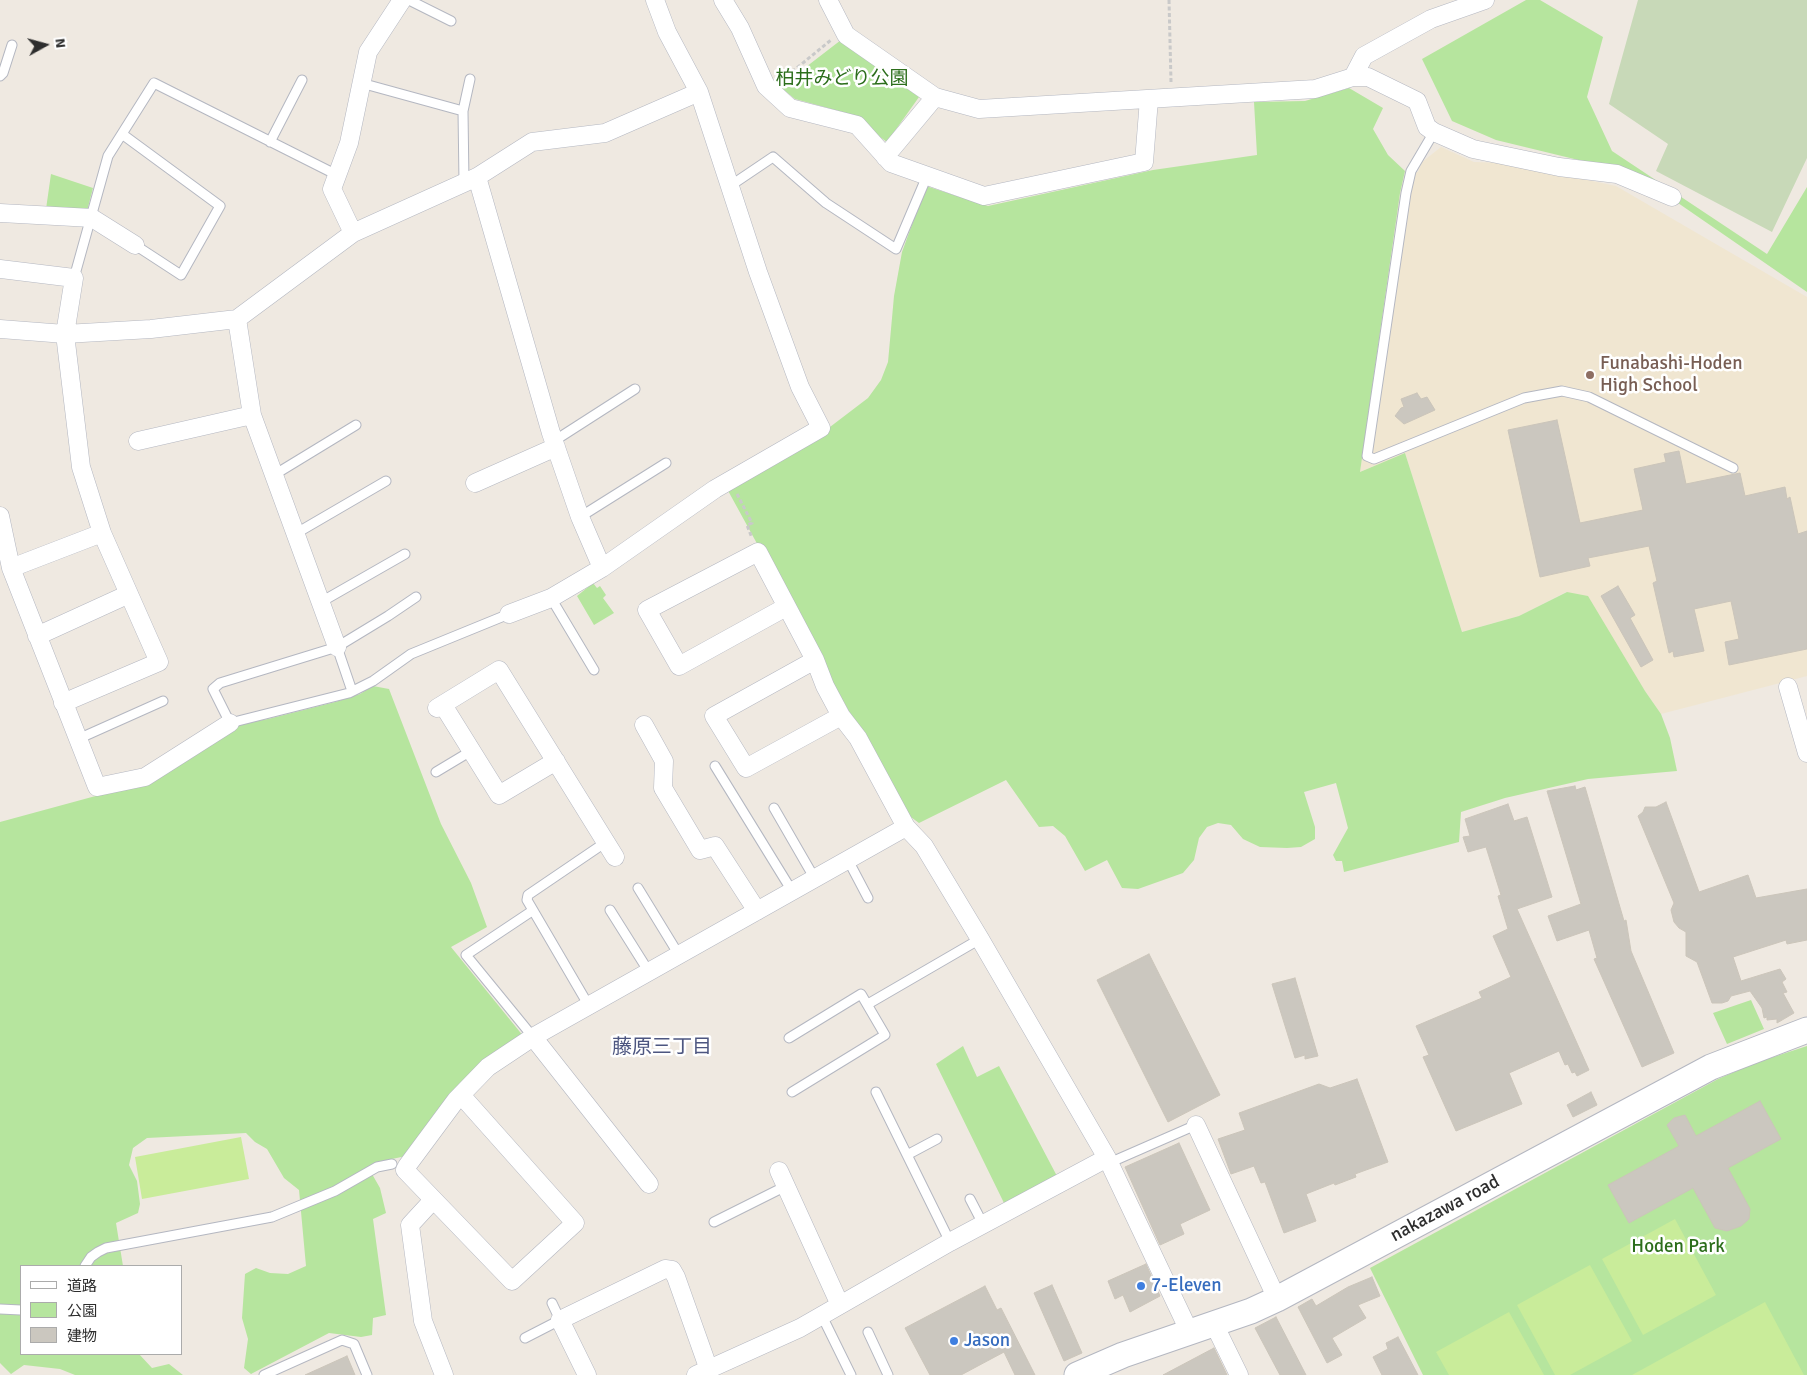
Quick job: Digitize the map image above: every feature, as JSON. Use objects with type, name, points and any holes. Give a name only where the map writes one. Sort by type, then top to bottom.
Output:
[{"type":"street","points":[[353,233],[332,188],[349,143],[368,52],[402,0]]},
{"type":"street","points":[[509,614],[551,598],[602,568],[715,489],[821,428],[800,387],[758,272],[699,92],[667,32],[655,0]]},
{"type":"street","points":[[723,0],[740,28],[766,86],[790,108],[857,125],[891,163],[984,196],[1144,162],[1149,99]]},
{"type":"street","points":[[828,0],[846,35],[935,96],[979,109],[1315,89],[1353,77],[1368,77],[1417,101],[1427,127],[1434,132],[1473,149],[1559,167],[1617,174],[1672,196]]},
{"type":"street","points":[[1353,77],[1364,56],[1431,19],[1485,0]]},
{"type":"street","points":[[0,329],[65,334],[237,319],[353,233],[470,180],[532,142],[605,132],[699,92]]},
{"type":"street","points":[[885,157],[935,96]]},
{"type":"street","points":[[470,180],[555,444],[580,517],[602,568]]},
{"type":"street","points":[[0,213],[92,218],[134,246]]},
{"type":"street","points":[[0,269],[74,278],[65,334],[81,467],[102,533],[159,662],[63,703]]},
{"type":"street","points":[[237,319],[252,415],[337,647]]},
{"type":"street","points":[[138,441],[252,415]]},
{"type":"street","points":[[475,484],[555,444]]},
{"type":"street","points":[[0,516],[11,568],[97,787],[144,777],[230,723]]},
{"type":"street","points":[[11,568],[102,533]]},
{"type":"street","points":[[786,607],[679,666],[647,610],[758,552],[815,660],[841,716],[858,738],[906,827],[924,846],[980,939],[1108,1161],[1190,1333]]},
{"type":"street","points":[[37,636],[129,594]]},
{"type":"street","points":[[815,660],[714,716],[746,768],[841,716]]},
{"type":"street","points":[[556,761],[499,796],[440,706],[499,670],[556,761],[610,850]]},
{"type":"street","points":[[1788,687],[1803,725],[1807,753]]},
{"type":"street","points":[[644,725],[664,761],[662,788],[700,850],[715,846],[757,911]]},
{"type":"street","points":[[461,1095],[575,1222],[512,1281],[406,1170],[399,1165],[461,1095],[488,1067],[533,1037],[906,827]]},
{"type":"street","name":"nakazawa road","points":[[1077,1375],[1123,1355],[1251,1311],[1711,1066],[1807,1030]]},
{"type":"street","points":[[533,1037],[649,1184]]},
{"type":"street","points":[[1196,1125],[1277,1298]]},
{"type":"street","points":[[587,1375],[560,1320],[665,1269],[672,1270],[676,1277],[703,1372],[800,1328],[983,1224],[1108,1161]]},
{"type":"street","points":[[782,1178],[840,1305]]},
{"type":"street","points":[[433,1200],[410,1225],[423,1321],[444,1375]]},
{"type":"street","points":[[1214,1324],[1239,1375]]},
{"type":"lane","points":[[409,0],[450,21]]},
{"type":"lane","points":[[0,76],[3,73],[12,45]]},
{"type":"lane","points":[[470,79],[463,111],[470,180]]},
{"type":"lane","points":[[270,142],[302,80]]},
{"type":"lane","points":[[74,278],[108,156],[154,83],[337,175]]},
{"type":"lane","points":[[362,83],[463,111]]},
{"type":"lane","points":[[1434,132],[1411,171],[1406,193],[1367,456],[1374,459],[1524,398],[1562,391],[1589,396],[1733,468]]},
{"type":"lane","points":[[122,134],[220,206],[181,275],[134,246]]},
{"type":"lane","points":[[730,186],[773,157],[826,203],[896,249],[927,176]]},
{"type":"lane","points":[[555,444],[635,390]]},
{"type":"lane","points":[[274,475],[356,425]]},
{"type":"lane","points":[[580,517],[666,462]]},
{"type":"lane","points":[[296,534],[386,481]]},
{"type":"lane","points":[[321,602],[405,554]]},
{"type":"lane","points":[[416,597],[337,647],[220,683],[213,689],[230,723],[352,691],[373,681],[411,654],[509,614]]},
{"type":"lane","points":[[551,598],[594,670]]},
{"type":"lane","points":[[337,647],[352,691]]},
{"type":"lane","points":[[78,739],[163,701]]},
{"type":"lane","points":[[436,772],[471,751]]},
{"type":"lane","points":[[715,766],[792,891]]},
{"type":"lane","points":[[774,808],[815,878]]},
{"type":"lane","points":[[589,1006],[527,900],[528,895],[610,850]]},
{"type":"lane","points":[[848,860],[868,898]]},
{"type":"lane","points":[[638,888],[679,955]]},
{"type":"lane","points":[[610,910],[649,972]]},
{"type":"lane","points":[[532,911],[466,954],[533,1037]]},
{"type":"lane","points":[[868,1004],[980,939]]},
{"type":"lane","points":[[789,1038],[862,994],[885,1035],[792,1092]]},
{"type":"lane","points":[[876,1092],[950,1242]]},
{"type":"lane","points":[[1108,1161],[1196,1125]]},
{"type":"lane","points":[[907,1155],[937,1139]]},
{"type":"lane","points":[[86,1265],[91,1256],[106,1248],[272,1216],[335,1192],[378,1167],[399,1165]]},
{"type":"lane","points":[[714,1222],[782,1178]]},
{"type":"lane","points":[[970,1199],[983,1224]]},
{"type":"lane","points":[[525,1338],[560,1320],[552,1303]]},
{"type":"lane","points":[[0,1309],[20,1310]]},
{"type":"lane","points":[[822,1316],[851,1375]]},
{"type":"lane","points":[[868,1332],[888,1375]]},
{"type":"lane","points":[[264,1375],[342,1340],[354,1344],[367,1375]]},
{"type":"path","points":[[1169,0],[1171,97]]},
{"type":"path","points":[[770,90],[843,30]]},
{"type":"path","points":[[730,480],[752,523],[747,525],[758,552]]},
{"type":"shaded area","name":"Funabashi-Hoden High School","points":[[1441,147],[1474,162],[1507,163],[1616,186],[1807,297],[1807,676],[1661,714],[1645,691],[1566,592],[1519,616],[1462,632],[1405,453],[1360,472],[1400,192],[1405,171],[1418,172],[1422,162]]},
{"type":"green space","points":[[1526,0],[1540,0],[1603,37],[1587,97],[1612,151],[1767,254],[1807,187],[1807,292],[1636,174],[1496,140],[1452,121],[1422,59]]},
{"type":"green space","points":[[1638,0],[1807,0],[1807,158],[1772,232],[1656,171],[1668,144],[1609,104]]},
{"type":"green space","name":"柏井みどり公園","points":[[841,40],[919,97],[887,142],[846,113],[795,99],[780,87]]},
{"type":"green space","points":[[1349,88],[1383,108],[1373,129],[1388,155],[1405,171],[1400,193],[1360,472],[1405,453],[1462,632],[1519,616],[1567,592],[1588,596],[1645,691],[1661,714],[1670,738],[1677,771],[1588,779],[1505,798],[1461,812],[1459,842],[1344,872],[1342,861],[1336,861],[1333,855],[1348,828],[1336,783],[1304,792],[1315,827],[1315,839],[1301,847],[1260,847],[1243,839],[1231,825],[1218,823],[1207,827],[1199,838],[1194,860],[1183,873],[1138,889],[1122,888],[1107,860],[1085,871],[1065,836],[1053,826],[1039,827],[1006,780],[919,823],[904,812],[726,487],[826,430],[868,398],[881,380],[888,362],[894,296],[902,252],[926,186],[988,206],[1153,170],[1257,155],[1254,102],[1305,101]]},
{"type":"green space","points":[[51,174],[93,188],[87,211],[46,209]]},
{"type":"green space","points":[[593,583],[597,588],[600,586],[606,595],[603,598],[614,613],[594,625],[577,596]]},
{"type":"green space","points":[[373,686],[389,689],[441,824],[471,883],[487,927],[451,947],[524,1037],[411,1155],[387,1160],[372,1174],[380,1188],[386,1213],[373,1219],[386,1315],[373,1318],[372,1335],[361,1337],[329,1333],[251,1374],[244,1368],[248,1339],[242,1318],[245,1274],[256,1268],[270,1273],[288,1274],[306,1266],[299,1190],[284,1178],[267,1149],[255,1142],[246,1133],[147,1138],[133,1148],[129,1165],[137,1181],[140,1204],[138,1213],[116,1223],[123,1265],[20,1265],[20,1355],[140,1355],[152,1368],[169,1364],[183,1375],[75,1375],[60,1369],[24,1365],[11,1374],[0,1363],[0,822],[125,788],[229,726],[268,719],[360,694]]},
{"type":"green space","points":[[1751,1000],[1764,1029],[1727,1044],[1713,1013]]},
{"type":"green space","points":[[963,1046],[977,1077],[999,1066],[1058,1178],[1004,1203],[936,1064]]},
{"type":"green space","name":"Hoden Park","points":[[1807,1046],[1807,1375],[1423,1375],[1370,1268],[1718,1079],[1755,1063]]},
{"type":"green space","points":[[241,1137],[249,1179],[142,1199],[135,1157]]},
{"type":"green space","points":[[1675,1219],[1716,1295],[1643,1335],[1602,1259]]},
{"type":"green space","points":[[1590,1265],[1632,1341],[1570,1375],[1555,1375],[1517,1305]]},
{"type":"green space","points":[[1765,1302],[1804,1375],[1632,1375]]},
{"type":"green space","points":[[1509,1312],[1544,1375],[1449,1375],[1436,1352]]},
{"type":"building","points":[[1417,393],[1421,399],[1427,397],[1435,410],[1404,424],[1395,416],[1404,407],[1401,399]]},
{"type":"building","points":[[1557,420],[1580,523],[1643,510],[1634,469],[1666,462],[1664,454],[1679,451],[1686,484],[1740,473],[1745,496],[1785,487],[1787,499],[1790,497],[1798,534],[1807,531],[1807,649],[1729,665],[1725,642],[1739,639],[1731,601],[1694,609],[1704,651],[1674,657],[1673,651],[1669,653],[1653,583],[1657,581],[1649,546],[1588,558],[1590,566],[1540,577],[1508,430]]},
{"type":"building","points":[[1618,586],[1635,615],[1630,618],[1653,660],[1641,667],[1601,596]]},
{"type":"building","points":[[1575,786],[1576,790],[1585,787],[1624,921],[1626,920],[1631,951],[1674,1053],[1642,1067],[1594,959],[1597,958],[1589,930],[1557,941],[1548,916],[1581,904],[1547,791]]},
{"type":"building","points":[[1666,802],[1699,892],[1748,875],[1756,898],[1807,889],[1807,940],[1787,944],[1786,940],[1733,957],[1741,981],[1780,969],[1786,979],[1782,982],[1787,992],[1783,993],[1794,1013],[1777,1023],[1777,1019],[1767,1020],[1767,1017],[1764,1018],[1762,1008],[1750,991],[1731,996],[1728,1001],[1722,1003],[1712,1003],[1697,962],[1686,956],[1686,932],[1674,922],[1671,910],[1674,903],[1638,816],[1645,807],[1656,807]]},
{"type":"building","points":[[1508,804],[1514,821],[1527,817],[1552,897],[1517,909],[1589,1070],[1577,1076],[1575,1072],[1572,1073],[1568,1064],[1565,1065],[1559,1051],[1509,1073],[1522,1104],[1456,1131],[1423,1057],[1429,1055],[1416,1026],[1482,998],[1479,992],[1511,977],[1493,936],[1508,929],[1498,896],[1501,895],[1486,847],[1468,852],[1463,837],[1470,836],[1465,819]]},
{"type":"building","points":[[1149,954],[1220,1095],[1168,1122],[1097,980]]},
{"type":"building","points":[[1295,978],[1318,1056],[1305,1059],[1305,1055],[1295,1058],[1272,984]]},
{"type":"building","points":[[1357,1079],[1388,1162],[1355,1174],[1356,1177],[1306,1194],[1316,1221],[1284,1233],[1265,1182],[1261,1183],[1254,1166],[1231,1174],[1218,1139],[1245,1130],[1239,1113],[1319,1084],[1330,1088]]},
{"type":"building","points":[[1591,1092],[1597,1105],[1573,1117],[1567,1105]]},
{"type":"building","points":[[1760,1101],[1781,1139],[1728,1168],[1750,1209],[1749,1219],[1741,1226],[1727,1231],[1715,1228],[1693,1188],[1629,1223],[1608,1185],[1679,1146],[1667,1125],[1674,1118],[1685,1115],[1696,1136]]},
{"type":"building","points":[[1179,1143],[1210,1210],[1180,1224],[1184,1234],[1160,1245],[1125,1167]]},
{"type":"building","points":[[1146,1264],[1160,1296],[1130,1312],[1123,1295],[1115,1299],[1108,1281]]},
{"type":"building","points":[[1372,1277],[1380,1296],[1358,1305],[1366,1318],[1332,1338],[1342,1355],[1327,1363],[1298,1307],[1312,1299],[1316,1306],[1348,1287]]},
{"type":"building","points":[[1052,1285],[1082,1353],[1064,1361],[1034,1293]]},
{"type":"building","points":[[985,1286],[997,1310],[1001,1308],[1035,1375],[1015,1375],[1004,1352],[961,1375],[930,1375],[905,1328]]},
{"type":"building","points":[[1276,1317],[1306,1375],[1280,1375],[1255,1328]]},
{"type":"building","points":[[1398,1337],[1418,1375],[1382,1375],[1373,1357],[1388,1349],[1386,1343]]},
{"type":"building","points":[[1214,1348],[1227,1375],[1163,1375]]},
{"type":"building","points":[[347,1356],[355,1375],[305,1375]]},
{"type":"place","name":"Funabashi-Hoden High School","points":[[1590,375]]},
{"type":"place","name":"7-Eleven","points":[[1141,1286]]},
{"type":"place","name":"Jason","points":[[954,1341]]},
{"type":"district","name":"藤原三丁目","points":[[662,1048]]}]
